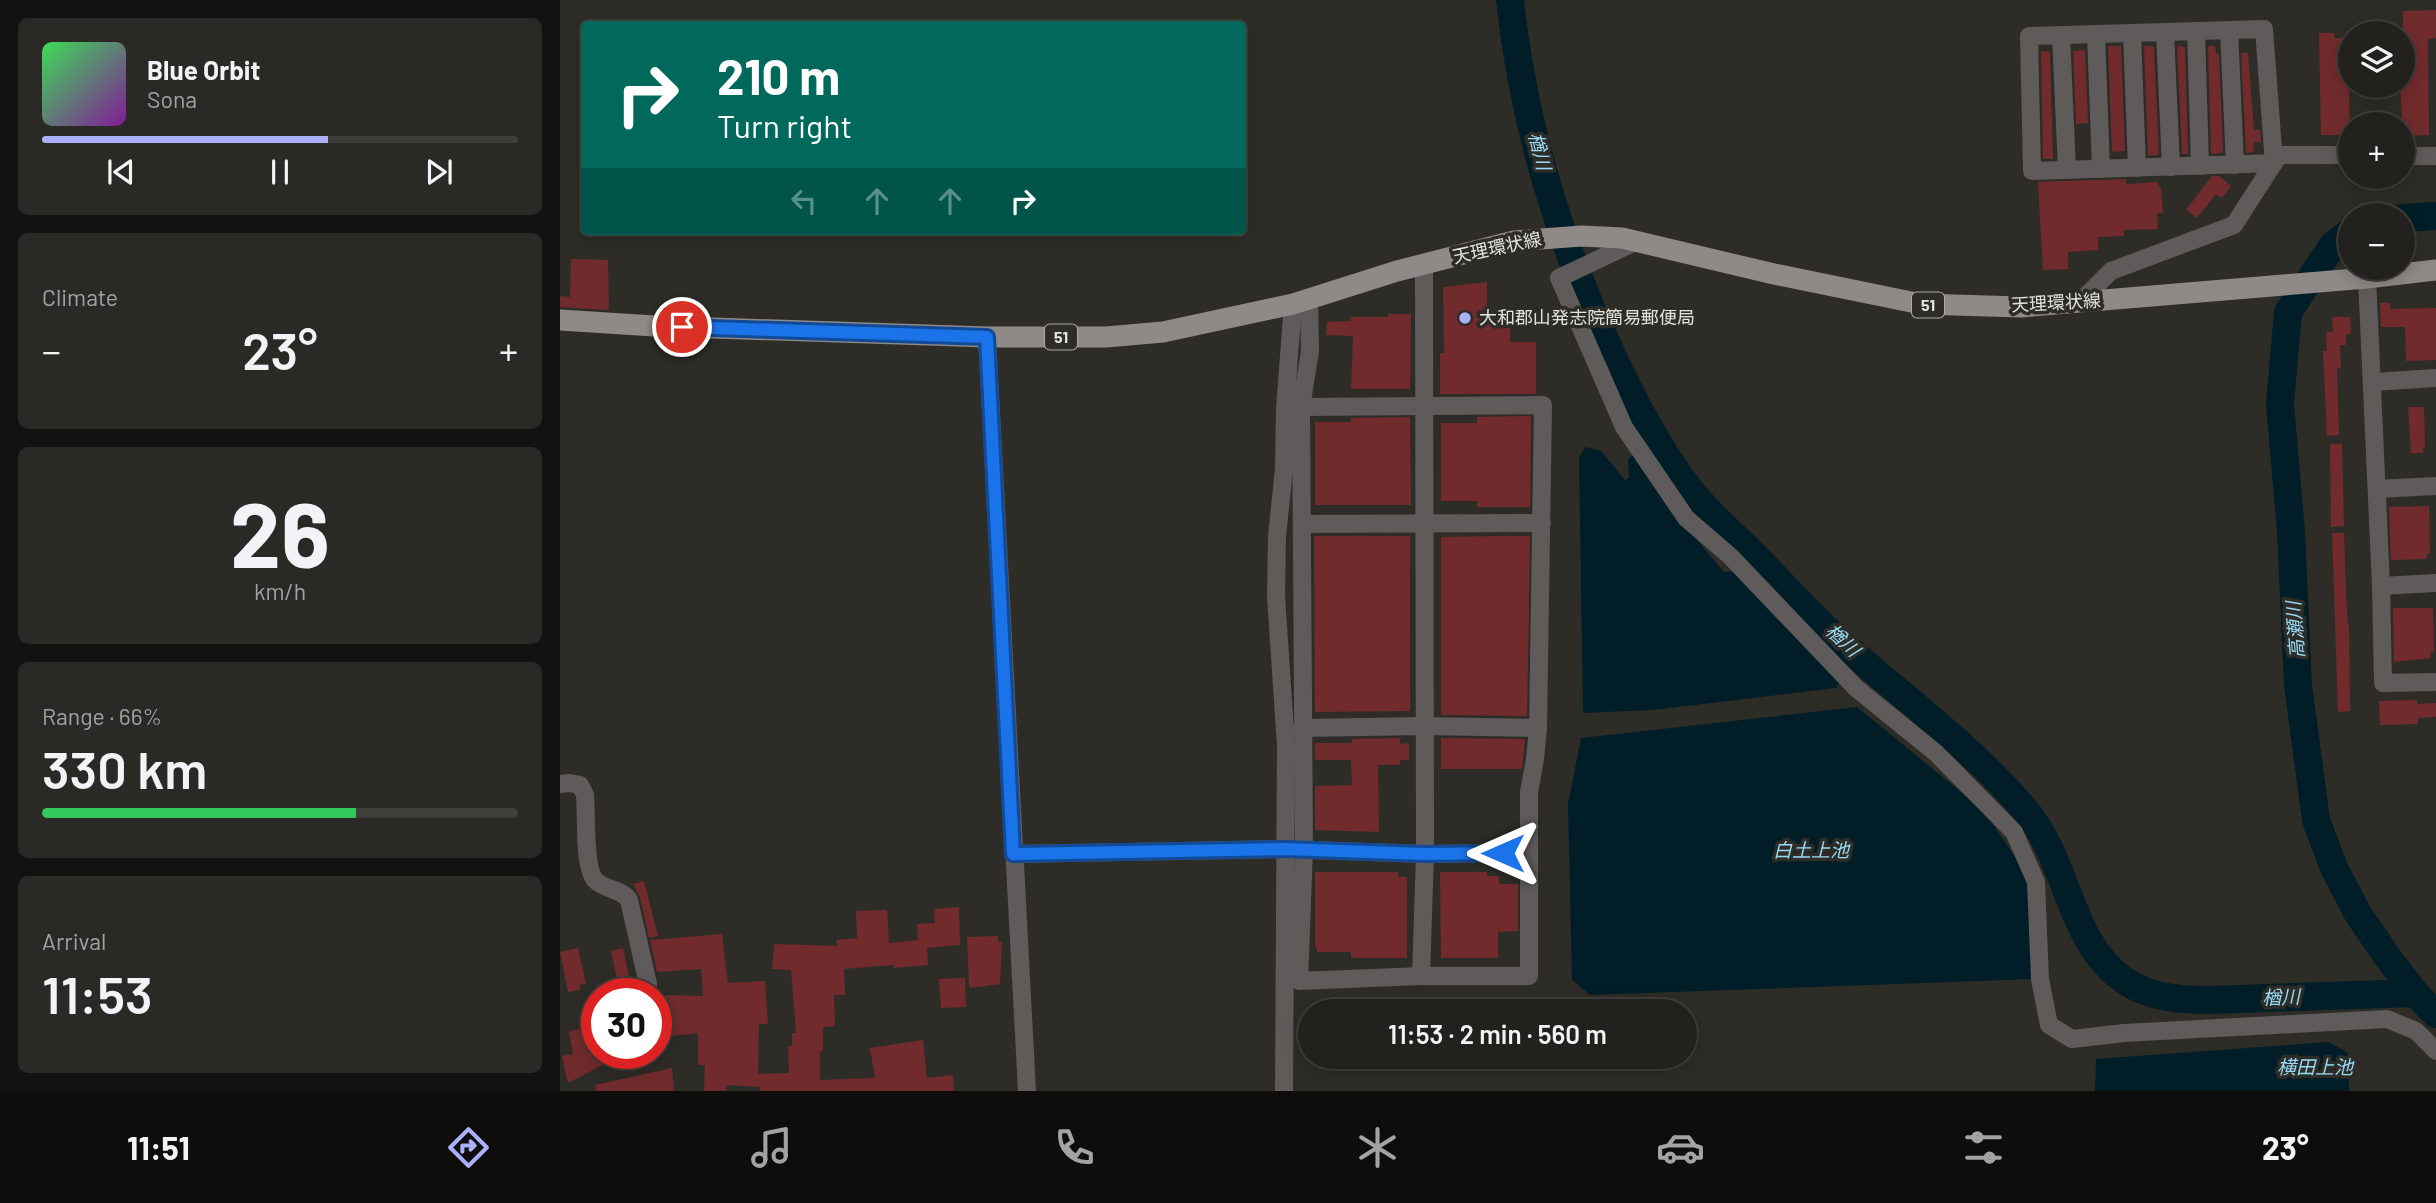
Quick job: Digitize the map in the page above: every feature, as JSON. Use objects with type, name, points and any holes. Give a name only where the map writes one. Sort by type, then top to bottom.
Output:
[{"type":"main road","name":"天理環状線","points":[[560,320],[654,326],[987,337],[1106,337],[1163,332],[1301,301],[1424,264],[1514,241],[1582,236],[1637,241],[1774,274],[1921,304],[2021,307],[2346,280]]},
{"type":"main road","name":"天理環状線","points":[[2415,273],[2436,271]]},
{"type":"street","points":[[2264,29],[2274,163],[2032,171],[2029,36],[2264,29]]},
{"type":"street","points":[[2229,30],[2235,164]]},
{"type":"street","points":[[2196,31],[2200,166]]},
{"type":"street","points":[[2165,32],[2171,167]]},
{"type":"street","points":[[2132,33],[2137,168]]},
{"type":"street","points":[[2096,34],[2101,169]]},
{"type":"street","points":[[2061,35],[2067,170]]},
{"type":"street","points":[[2079,303],[2111,271],[2234,225],[2279,155],[2338,155]]},
{"type":"street","points":[[2415,156],[2436,156]]},
{"type":"street","points":[[1637,241],[1559,278],[1624,427],[1686,518],[1730,556],[1856,688],[1936,753],[2014,832],[2036,882],[2040,979],[2049,1025],[2072,1039],[2124,1032],[2387,1019],[2416,1031],[2436,1051]]},
{"type":"street","points":[[1421,976],[1425,854],[1424,264]]},
{"type":"street","points":[[2367,280],[2383,683],[2436,682]]},
{"type":"street","points":[[1301,301],[1310,351],[1301,407],[1304,849],[1299,981],[1421,976],[1529,976],[1528,792],[1538,728],[1542,405],[1301,407]]},
{"type":"street","points":[[1284,1091],[1286,747],[1276,596],[1277,536],[1284,469],[1285,408],[1301,301]]},
{"type":"street","points":[[987,337],[1027,1091]]},
{"type":"street","points":[[2373,382],[2436,378]]},
{"type":"street","points":[[2377,489],[2436,486]]},
{"type":"street","points":[[1301,524],[1542,523]]},
{"type":"street","points":[[2381,586],[2436,583]]},
{"type":"street","points":[[1302,727],[1538,728]]},
{"type":"street","points":[[560,784],[580,785],[585,795],[588,862],[593,877],[598,883],[626,895],[629,900],[647,978]]},
{"type":"street","points":[[1013,854],[1285,849],[1425,854],[1528,853]]},
{"type":"water","points":[[1585,447],[1601,451],[1625,480],[1629,478],[1628,459],[1636,453],[1670,508],[1724,572],[1738,571],[1844,676],[1836,688],[1653,710],[1583,713],[1579,458]]},
{"type":"water","name":"白土上池","points":[[1857,707],[1983,810],[2029,877],[2034,979],[1590,995],[1572,980],[1568,804],[1581,738]]},
{"type":"water","name":"横田上池","points":[[2329,1042],[2348,1053],[2349,1091],[2095,1091],[2096,1059]]},
{"type":"building","points":[[2436,10],[2436,38],[2428,39],[2429,135],[2415,136],[2415,112],[2402,112],[2401,98],[2415,98],[2415,21],[2403,21],[2403,11]]},
{"type":"building","points":[[2319,33],[2334,33],[2334,38],[2338,38],[2338,98],[2349,98],[2350,112],[2338,112],[2338,135],[2321,135]]},
{"type":"building","points":[[2108,46],[2121,46],[2125,151],[2112,152]]},
{"type":"building","points":[[2144,46],[2154,48],[2159,155],[2148,156]]},
{"type":"building","points":[[2177,46],[2185,47],[2188,154],[2182,154]]},
{"type":"building","points":[[2208,46],[2215,46],[2216,54],[2219,54],[2223,153],[2211,154]]},
{"type":"building","points":[[2085,50],[2088,123],[2076,124],[2073,51]]},
{"type":"building","points":[[2041,51],[2050,52],[2053,159],[2043,159]]},
{"type":"building","points":[[2241,53],[2248,53],[2254,130],[2260,130],[2261,142],[2253,142],[2254,152],[2246,153]]},
{"type":"building","points":[[2212,176],[2219,176],[2231,186],[2222,198],[2216,194],[2197,218],[2186,210]]},
{"type":"building","points":[[2126,179],[2126,184],[2158,182],[2158,187],[2161,187],[2163,213],[2157,213],[2158,229],[2124,230],[2124,236],[2098,237],[2098,250],[2068,252],[2068,269],[2043,270],[2038,182]]},
{"type":"building","points":[[571,259],[608,260],[609,310],[560,307],[560,296],[570,297]]},
{"type":"building","points":[[1487,282],[1487,317],[1510,317],[1510,342],[1536,342],[1536,394],[1440,394],[1440,353],[1444,353],[1443,287]]},
{"type":"building","points":[[2380,303],[2390,303],[2390,309],[2436,308],[2436,360],[2406,361],[2405,327],[2381,327]]},
{"type":"building","points":[[1388,314],[1411,314],[1410,389],[1351,389],[1353,336],[1326,335],[1327,322],[1351,321],[1351,317],[1388,317]]},
{"type":"building","points":[[2332,317],[2350,317],[2351,334],[2346,335],[2346,345],[2340,345],[2341,368],[2337,368],[2339,435],[2327,436],[2323,351],[2327,351],[2326,332],[2333,332]]},
{"type":"building","points":[[2408,407],[2424,407],[2423,453],[2411,453]]},
{"type":"building","points":[[1531,416],[1530,507],[1477,507],[1477,501],[1441,501],[1441,423],[1477,423],[1477,417]]},
{"type":"building","points":[[1410,417],[1411,505],[1315,505],[1315,422],[1351,422],[1351,418]]},
{"type":"building","points":[[2330,444],[2342,444],[2344,526],[2331,527]]},
{"type":"building","points":[[2429,506],[2430,554],[2427,554],[2427,559],[2391,560],[2389,507]]},
{"type":"building","points":[[2332,533],[2344,533],[2349,624],[2350,711],[2338,712]]},
{"type":"building","points":[[1314,536],[1410,536],[1410,711],[1315,712]]},
{"type":"building","points":[[1530,536],[1527,716],[1441,715],[1441,537]]},
{"type":"building","points":[[2393,608],[2433,608],[2434,652],[2430,652],[2431,658],[2394,662]]},
{"type":"building","points":[[2417,700],[2417,704],[2436,703],[2436,717],[2418,718],[2418,724],[2380,725],[2379,701]]},
{"type":"building","points":[[1400,738],[1400,744],[1409,743],[1409,760],[1400,760],[1400,765],[1378,765],[1379,832],[1315,830],[1315,786],[1352,785],[1351,760],[1315,760],[1315,743],[1352,743],[1352,739]]},
{"type":"building","points":[[1441,738],[1525,739],[1522,769],[1441,769]]},
{"type":"building","points":[[1315,872],[1398,872],[1398,877],[1407,877],[1407,958],[1351,958],[1351,952],[1317,952]]},
{"type":"building","points":[[1440,872],[1487,872],[1487,876],[1499,876],[1499,884],[1518,884],[1518,931],[1498,932],[1498,958],[1441,958]]},
{"type":"building","points":[[644,881],[658,936],[649,938],[640,897],[633,884]]},
{"type":"building","points":[[959,907],[960,945],[927,948],[928,965],[844,969],[845,995],[834,995],[835,1026],[823,1027],[820,1080],[875,1078],[870,1048],[923,1040],[927,1078],[953,1075],[954,1091],[760,1091],[760,1087],[726,1085],[726,1091],[704,1091],[705,1065],[698,1065],[698,1033],[672,1036],[672,995],[703,996],[701,969],[657,972],[650,940],[722,934],[728,983],[765,981],[768,1024],[759,1024],[758,1074],[789,1073],[788,1046],[792,1046],[792,1033],[796,1033],[791,970],[772,969],[774,944],[837,946],[836,940],[857,938],[856,911],[887,910],[889,943],[918,940],[917,924],[935,923],[934,909]]},
{"type":"building","points":[[998,936],[998,942],[1002,942],[1000,984],[969,988],[967,937]]},
{"type":"building","points":[[578,948],[585,978],[581,978],[580,990],[568,992],[560,952]]},
{"type":"building","points":[[623,948],[629,977],[617,978],[611,951]]},
{"type":"building","points":[[965,978],[966,1007],[941,1008],[939,979]]},
{"type":"building","points":[[581,1028],[581,1069],[595,1069],[568,1083],[562,1056],[573,1054],[569,1031]]},
{"type":"building","points":[[672,1068],[674,1091],[596,1091],[595,1085]]},
{"type":"waterway","name":"楢川","points":[[1510,0],[1534,138],[1561,227],[1576,271],[1613,357],[1656,439],[1687,486],[1716,519],[1813,616],[1979,762],[2026,811],[2042,834],[2075,912],[2102,960],[2121,978],[2147,992],[2174,998],[2221,1000],[2415,993]]},
{"type":"waterway","name":"高瀬川","points":[[2415,217],[2436,216]]},
{"type":"waterway","name":"高瀬川","points":[[2338,241],[2288,312],[2280,404],[2291,532],[2298,685],[2316,820],[2334,868],[2358,914],[2389,959],[2415,993],[2436,1014]]},
{"type":"place","name":"大和郡山発志院簡易郵便局","points":[[1465,318]]},
{"type":"route","points":[[682,327],[987,337],[1013,854],[1285,849],[1425,854],[1503,853]]}]
